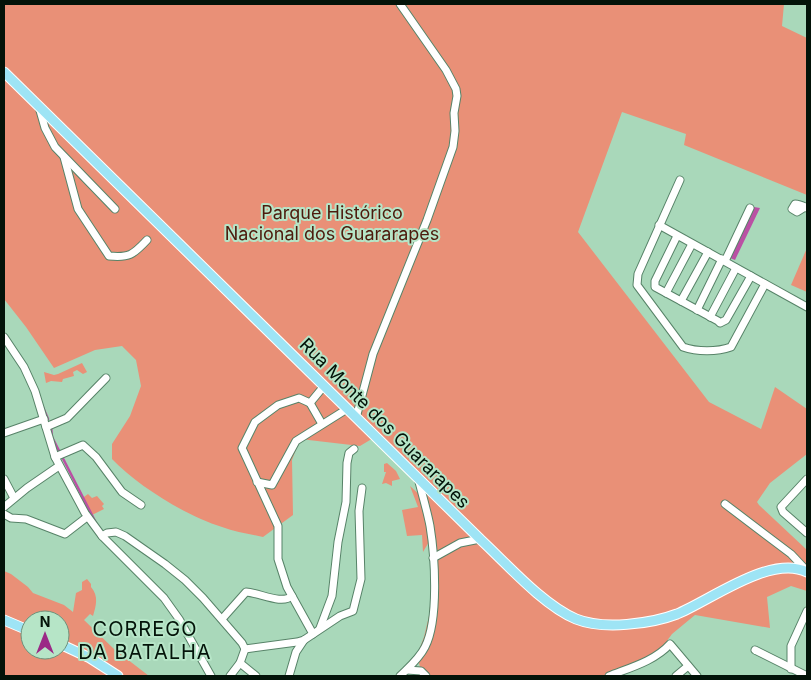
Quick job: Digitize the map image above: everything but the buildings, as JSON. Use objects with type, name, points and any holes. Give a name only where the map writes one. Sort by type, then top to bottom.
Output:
[{"type":"main road","name":"Rua Monte dos Guararapes","points":[[4,72],[356,418],[417,475],[480,539],[554,606],[577,620],[606,624],[640,624],[675,615],[732,585],[760,574],[787,568],[798,568],[807,571]]},
{"type":"main road","points":[[4,620],[20,627]]},
{"type":"main road","points":[[70,649],[90,658],[118,676]]},
{"type":"street","points":[[356,418],[373,354],[427,220],[455,139],[454,113],[457,96],[456,89],[446,70],[400,4]]},
{"type":"street","points":[[39,106],[45,128],[55,147],[115,209]]},
{"type":"street","points":[[64,157],[78,209],[109,256],[122,257],[134,254],[146,240]]},
{"type":"street","points":[[680,180],[638,274],[638,285],[641,292],[683,346],[689,349],[706,350],[731,347],[765,284]]},
{"type":"street","points":[[697,310],[750,208]]},
{"type":"street","points":[[659,225],[807,307]]},
{"type":"street","points":[[677,236],[655,280],[656,287],[697,310],[720,322],[726,320],[751,276]]},
{"type":"street","points":[[666,293],[692,244]]},
{"type":"street","points":[[681,301],[708,252]]},
{"type":"street","points":[[710,317],[736,268]]},
{"type":"street","points":[[4,337],[24,367],[45,423],[55,457],[87,516],[102,536],[164,598],[179,619],[211,676]]},
{"type":"street","points":[[4,433],[61,421],[71,415],[106,378]]},
{"type":"street","points":[[310,403],[324,386]]},
{"type":"street","points":[[313,634],[287,587],[278,559],[278,526],[242,448],[255,422],[278,405],[299,398],[310,403],[322,424]]},
{"type":"street","points":[[257,482],[272,485],[296,441],[347,409]]},
{"type":"street","points":[[55,457],[83,445],[96,457],[122,492],[141,505]]},
{"type":"street","points":[[320,629],[332,596],[338,542],[346,502],[347,463],[349,453],[354,449]]},
{"type":"street","points":[[4,508],[27,488],[59,466]]},
{"type":"street","points":[[400,676],[420,656],[430,634],[434,604],[433,558],[427,509],[417,475]]},
{"type":"street","points":[[4,479],[14,498]]},
{"type":"street","points":[[807,479],[781,507],[783,512],[807,533]]},
{"type":"street","points":[[245,649],[304,640],[340,616],[349,613],[355,606],[361,579],[359,511],[362,488]]},
{"type":"street","points":[[725,504],[791,554],[807,571]]},
{"type":"street","points":[[4,514],[11,518],[26,519],[65,534],[87,516]]},
{"type":"street","points":[[102,536],[107,533],[116,532],[125,536],[185,580],[219,617],[245,649],[240,663],[230,676]]},
{"type":"street","points":[[433,558],[460,543],[480,539]]},
{"type":"street","points":[[219,617],[246,592],[257,593],[276,600],[288,599],[292,596]]},
{"type":"street","points":[[791,670],[791,646],[807,611]]},
{"type":"street","points":[[289,676],[296,652],[304,640]]},
{"type":"street","points":[[609,676],[651,658],[670,644],[697,676]]},
{"type":"street","points":[[755,650],[791,670],[807,676]]},
{"type":"street","points":[[240,663],[256,676]]},
{"type":"street","points":[[676,676],[688,666]]},
{"type":"street","points":[[407,670],[421,671],[426,676]]},
{"type":"green space","name":"Parque Histórico Nacional dos Guararapes","points":[[4,4],[784,4],[782,26],[807,38],[807,195],[684,145],[686,134],[622,112],[578,232],[709,402],[761,429],[775,387],[807,409],[807,454],[770,483],[757,502],[807,550],[807,591],[791,586],[767,597],[770,628],[695,615],[672,634],[661,649],[605,676],[426,676],[421,671],[417,655],[429,616],[432,588],[430,540],[423,552],[422,535],[407,536],[402,510],[418,507],[410,486],[423,498],[417,475],[375,437],[360,446],[300,439],[292,460],[293,515],[263,537],[232,530],[193,516],[163,499],[135,479],[112,459],[112,444],[130,416],[141,386],[136,360],[122,346],[95,350],[54,368],[4,299]]},
{"type":"green space","points":[[807,248],[807,292],[791,285]]},
{"type":"green space","points":[[82,363],[87,372],[83,374],[77,370],[73,372],[74,376],[63,379],[62,382],[51,381],[46,383],[44,372],[54,375]]},
{"type":"green space","points":[[387,463],[396,471],[400,479],[392,481],[392,486],[386,483],[382,484],[386,472],[384,472],[384,464]]},
{"type":"green space","points":[[88,494],[92,498],[97,496],[104,504],[102,506],[104,509],[90,516],[81,499]]},
{"type":"green space","points":[[4,571],[11,574],[33,593],[64,605],[73,612],[76,593],[82,590],[82,582],[87,579],[94,590],[96,601],[93,616],[90,614],[84,620],[114,649],[149,676],[4,676]]},
{"type":"shaded area","points":[[754,207],[760,208],[735,260],[730,258]]},
{"type":"waterway","points":[[42,405],[48,419]]},
{"type":"waterway","points":[[51,427],[52,437],[96,523]]},
{"type":"district","name":"CORREGO DA BATALHA","points":[[145,640]]}]
